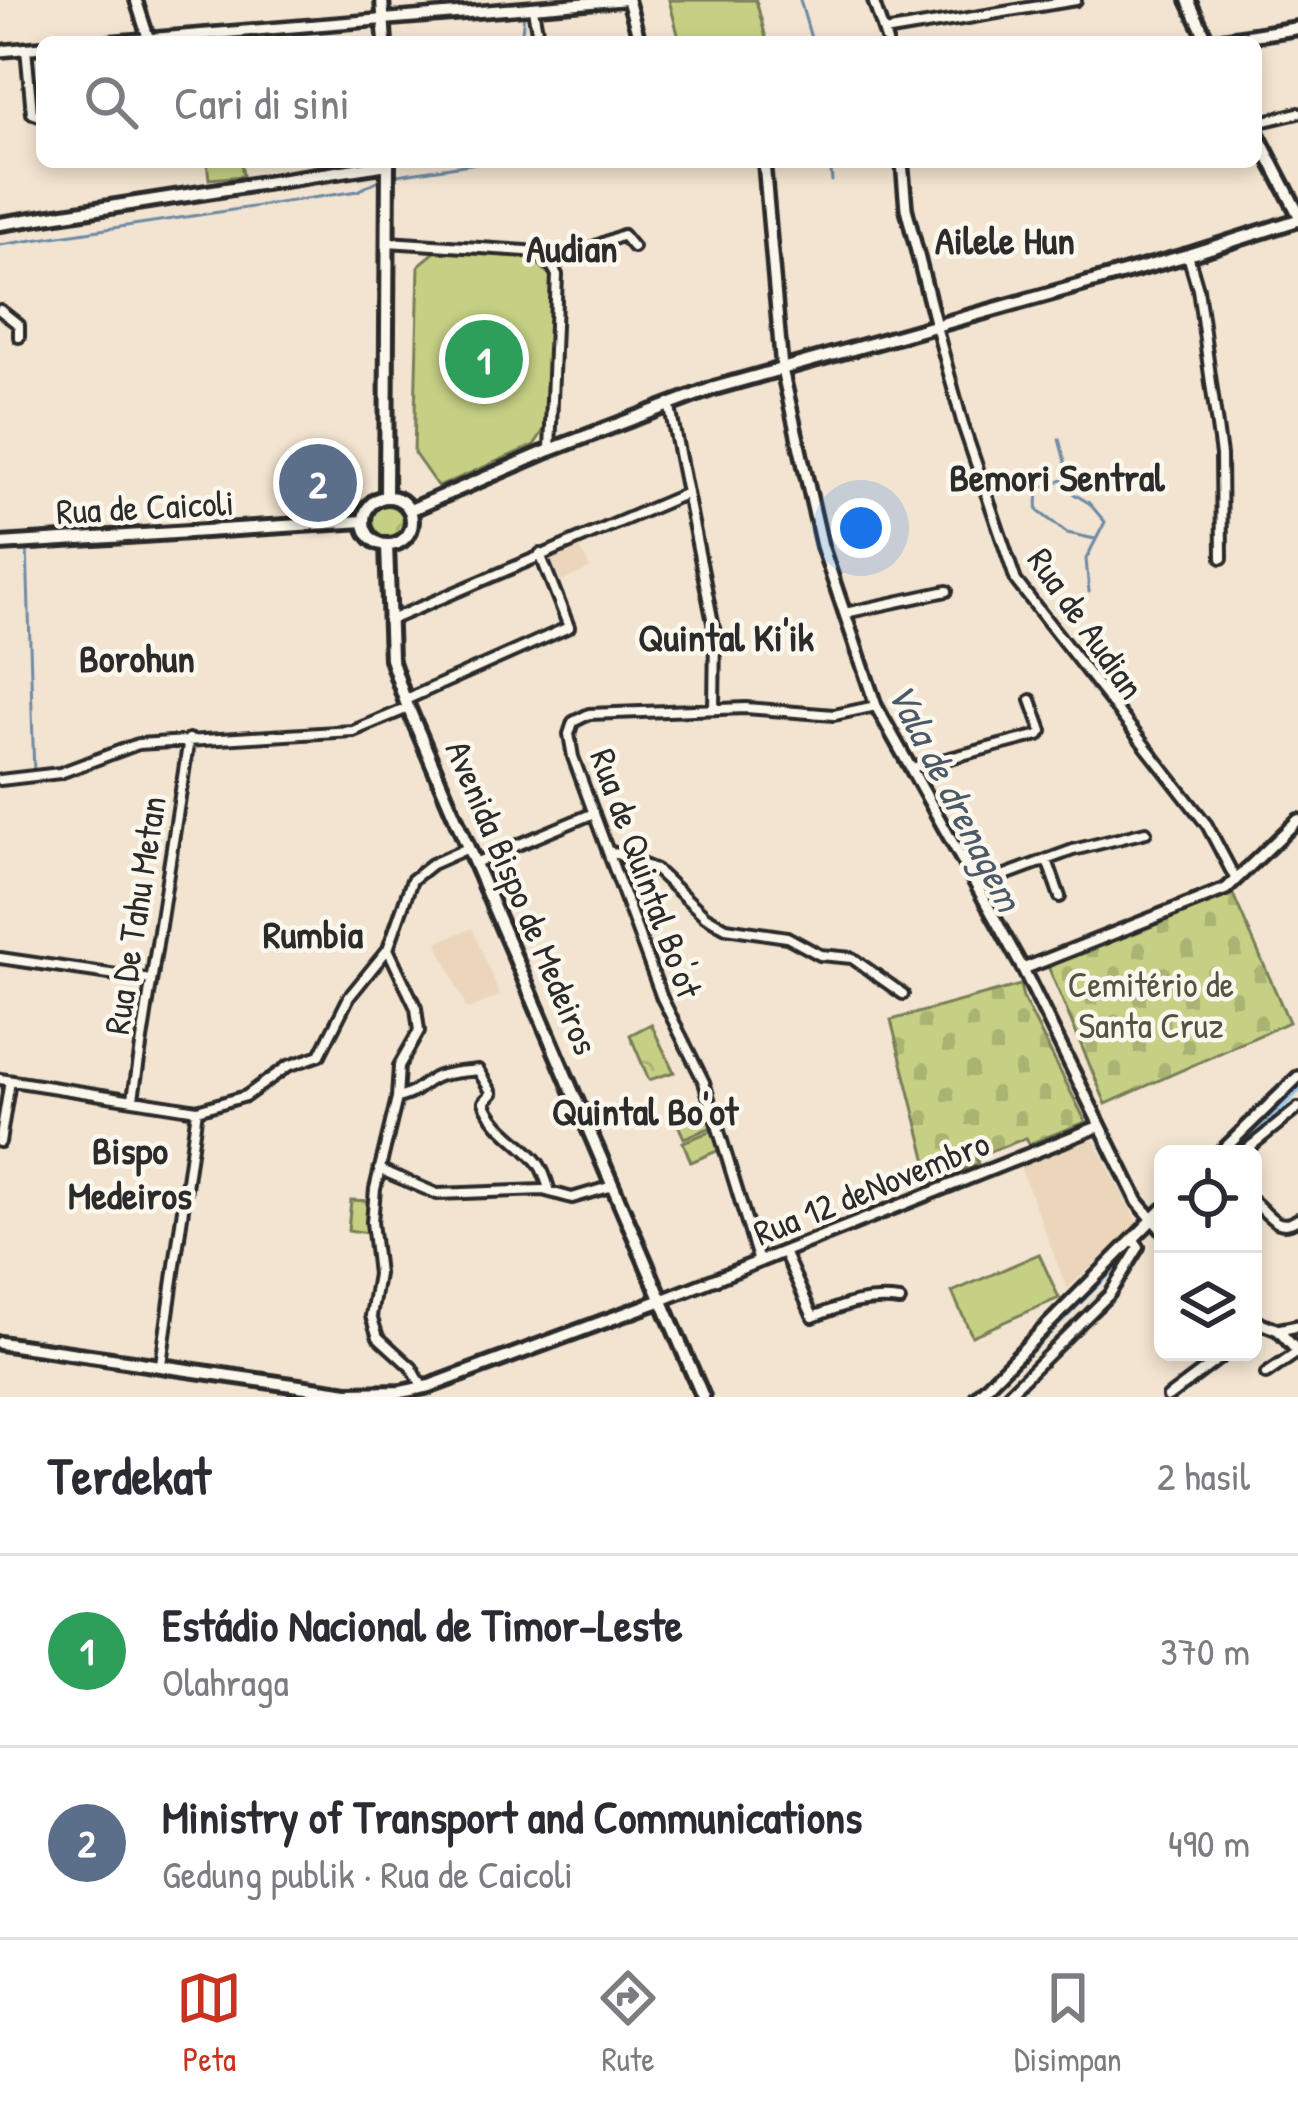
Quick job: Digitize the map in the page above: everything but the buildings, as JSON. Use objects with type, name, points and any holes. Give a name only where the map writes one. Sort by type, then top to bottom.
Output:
[{"type":"main road","points":[[382,0],[386,36]]},
{"type":"main road","points":[[1188,0],[1205,36]]},
{"type":"main road","points":[[1247,36],[1298,28]]},
{"type":"main road","points":[[410,510],[669,403],[1188,255],[1298,217],[1262,144]]},
{"type":"main road","points":[[0,224],[356,168]]},
{"type":"main road","points":[[386,497],[388,168]]},
{"type":"main road","points":[[386,497],[400,500],[410,510],[410,531],[400,541],[387,544],[368,534],[364,521],[373,502],[386,497]]},
{"type":"main road","name":"Rua de Caicoli","points":[[0,544],[364,521]]},
{"type":"main road","name":"Avenida Bispo de Medeiros","points":[[387,544],[386,622],[391,659],[407,704],[703,1397]]},
{"type":"main road","points":[[0,1343],[348,1393],[428,1390],[662,1300]]},
{"type":"street","points":[[136,0],[148,36]]},
{"type":"street","points":[[162,36],[625,0],[638,36]]},
{"type":"street","points":[[873,0],[886,36]]},
{"type":"street","points":[[891,36],[1076,0]]},
{"type":"street","points":[[532,9],[538,36]]},
{"type":"street","points":[[0,51],[36,47]]},
{"type":"street","points":[[26,48],[32,112],[36,114]]},
{"type":"street","points":[[1262,122],[1298,113]]},
{"type":"street","points":[[765,168],[782,369],[822,546],[873,707],[1023,969],[1138,1202],[1154,1224]]},
{"type":"street","name":"Rua de Audian","points":[[903,168],[906,208],[937,326],[980,480],[1016,581],[1207,825],[1234,878]]},
{"type":"street","points":[[552,264],[623,235],[633,247]]},
{"type":"street","points":[[387,242],[526,250],[552,264],[557,274],[550,450]]},
{"type":"street","points":[[1188,255],[1198,289],[1221,455],[1222,558]]},
{"type":"street","points":[[0,310],[19,325],[19,337]]},
{"type":"street","points":[[669,403],[715,633],[714,708]]},
{"type":"street","points":[[386,622],[685,494]]},
{"type":"street","points":[[0,780],[60,773],[138,744],[353,731],[569,627],[540,554]]},
{"type":"street","points":[[845,613],[946,591]]},
{"type":"street","points":[[911,768],[1039,735],[1042,731],[1031,700]]},
{"type":"street","name":"Rua de Quintal Bo'ot","points":[[758,1262],[704,1082],[662,998],[570,744],[573,722],[589,714],[714,708],[834,715],[873,707]]},
{"type":"street","name":"Rua De Tahu Metan","points":[[133,1098],[188,740]]},
{"type":"street","points":[[477,862],[594,813]]},
{"type":"street","points":[[1023,969],[1226,889],[1298,820]]},
{"type":"street","points":[[977,885],[1117,837],[1146,832]]},
{"type":"street","points":[[0,1142],[5,1080],[197,1110],[246,1096],[288,1066],[320,1054],[350,997],[388,949],[412,880],[432,864],[470,847]]},
{"type":"street","points":[[610,852],[656,870],[705,916],[726,928],[787,937],[820,955],[852,958],[902,994]]},
{"type":"street","points":[[1047,860],[1060,897]]},
{"type":"street","points":[[388,949],[416,1008],[419,1025],[418,1036],[400,1066],[379,1169],[372,1222],[378,1274],[371,1308],[373,1328],[428,1390]]},
{"type":"street","points":[[0,958],[151,980]]},
{"type":"street","points":[[397,1098],[418,1092],[440,1075],[478,1070],[492,1093],[484,1102],[487,1110],[541,1166],[550,1192]]},
{"type":"street","points":[[1229,1145],[1298,1077]]},
{"type":"street","points":[[1251,1145],[1298,1108]]},
{"type":"street","points":[[161,1364],[197,1110]]},
{"type":"street","name":"Rua 12 deNovembro","points":[[662,1300],[1100,1126]]},
{"type":"street","points":[[379,1169],[437,1195],[488,1190],[550,1192],[572,1198],[609,1187]]},
{"type":"street","points":[[1262,1211],[1277,1225],[1298,1220]]},
{"type":"street","points":[[976,1397],[1154,1218]]},
{"type":"street","points":[[1005,1397],[1110,1294],[1139,1247],[1134,1240]]},
{"type":"street","points":[[784,1252],[812,1317],[854,1300],[900,1301]]},
{"type":"street","points":[[1262,1327],[1298,1326]]},
{"type":"street","points":[[1266,1374],[1298,1352],[1278,1330]]},
{"type":"street","points":[[1168,1397],[1216,1361]]},
{"type":"shaded area","points":[[577,542],[590,568],[561,582],[549,555]]},
{"type":"shaded area","points":[[472,928],[500,996],[467,1009],[437,942]]},
{"type":"shaded area","points":[[1093,1138],[1138,1224],[1067,1289],[1019,1164]]},
{"type":"green space","points":[[669,0],[756,0],[765,36],[678,36]]},
{"type":"green space","points":[[208,168],[242,168],[243,176],[209,179]]},
{"type":"green space","points":[[441,247],[528,253],[554,280],[548,424],[534,445],[438,487],[414,453],[419,265]]},
{"type":"green space","points":[[389,503],[402,509],[408,522],[402,535],[389,541],[376,535],[370,522],[376,509]]},
{"type":"green space","name":"Cemitério de Santa Cruz","points":[[1232,892],[1289,1022],[1106,1104],[1048,966]]},
{"type":"green space","points":[[1020,985],[1086,1122],[1029,1144],[1026,1138],[976,1157],[978,1164],[932,1181],[891,1020]]},
{"type":"green space","points":[[651,1024],[674,1072],[649,1080],[630,1035]]},
{"type":"green space","points":[[707,1105],[715,1126],[684,1138],[675,1118]]},
{"type":"green space","points":[[714,1130],[722,1149],[691,1162],[683,1142]]},
{"type":"green space","points":[[351,1200],[370,1201],[368,1233],[348,1230]]},
{"type":"green space","points":[[1039,1254],[1059,1298],[972,1336],[952,1292]]},
{"type":"waterway","name":"Vala de drenagem","points":[[800,0],[810,36]]},
{"type":"waterway","name":"Vala de drenagem","points":[[522,36],[524,14]]},
{"type":"waterway","name":"Vala de drenagem","points":[[390,176],[444,168]]},
{"type":"waterway","name":"Vala de drenagem","points":[[831,168],[832,181]]},
{"type":"waterway","name":"Vala de drenagem","points":[[0,245],[358,191],[381,179]]},
{"type":"waterway","points":[[1059,439],[1074,494],[1105,522],[1086,559],[1089,592]]},
{"type":"waterway","points":[[1065,480],[1042,488],[1038,511],[1067,533],[1095,539]]},
{"type":"waterway","points":[[27,545],[34,776]]},
{"type":"waterway","name":"Vala de drenagem","points":[[826,572],[855,659]]},
{"type":"waterway","name":"Vala de drenagem","points":[[992,923],[1016,970]]},
{"type":"waterway","name":"Vala de drenagem","points":[[1030,998],[1091,1119]]},
{"type":"waterway","points":[[1240,1145],[1298,1089]]},
{"type":"waterway","name":"Vala de drenagem","points":[[1097,1136],[1129,1202]]},
{"type":"waterway","points":[[1013,1367],[1127,1254]]},
{"type":"place","name":"Estádio Nacional de Timor-Leste","points":[[484,359]]},
{"type":"place","name":"Ministry of Transport and Communications","points":[[318,483]]},
{"type":"district","name":"Ailele Hun","points":[[1005,239]]},
{"type":"district","name":"Audian","points":[[572,247]]},
{"type":"district","name":"Bemori Sentral","points":[[1057,476]]},
{"type":"district","name":"Quintal Ki'ik","points":[[726,636]]},
{"type":"district","name":"Borohun","points":[[137,657]]},
{"type":"district","name":"Rumbia","points":[[313,933]]},
{"type":"district","name":"Quintal Bo'ot","points":[[645,1110]]},
{"type":"district","name":"Bispo Medeiros","points":[[130,1172]]}]
